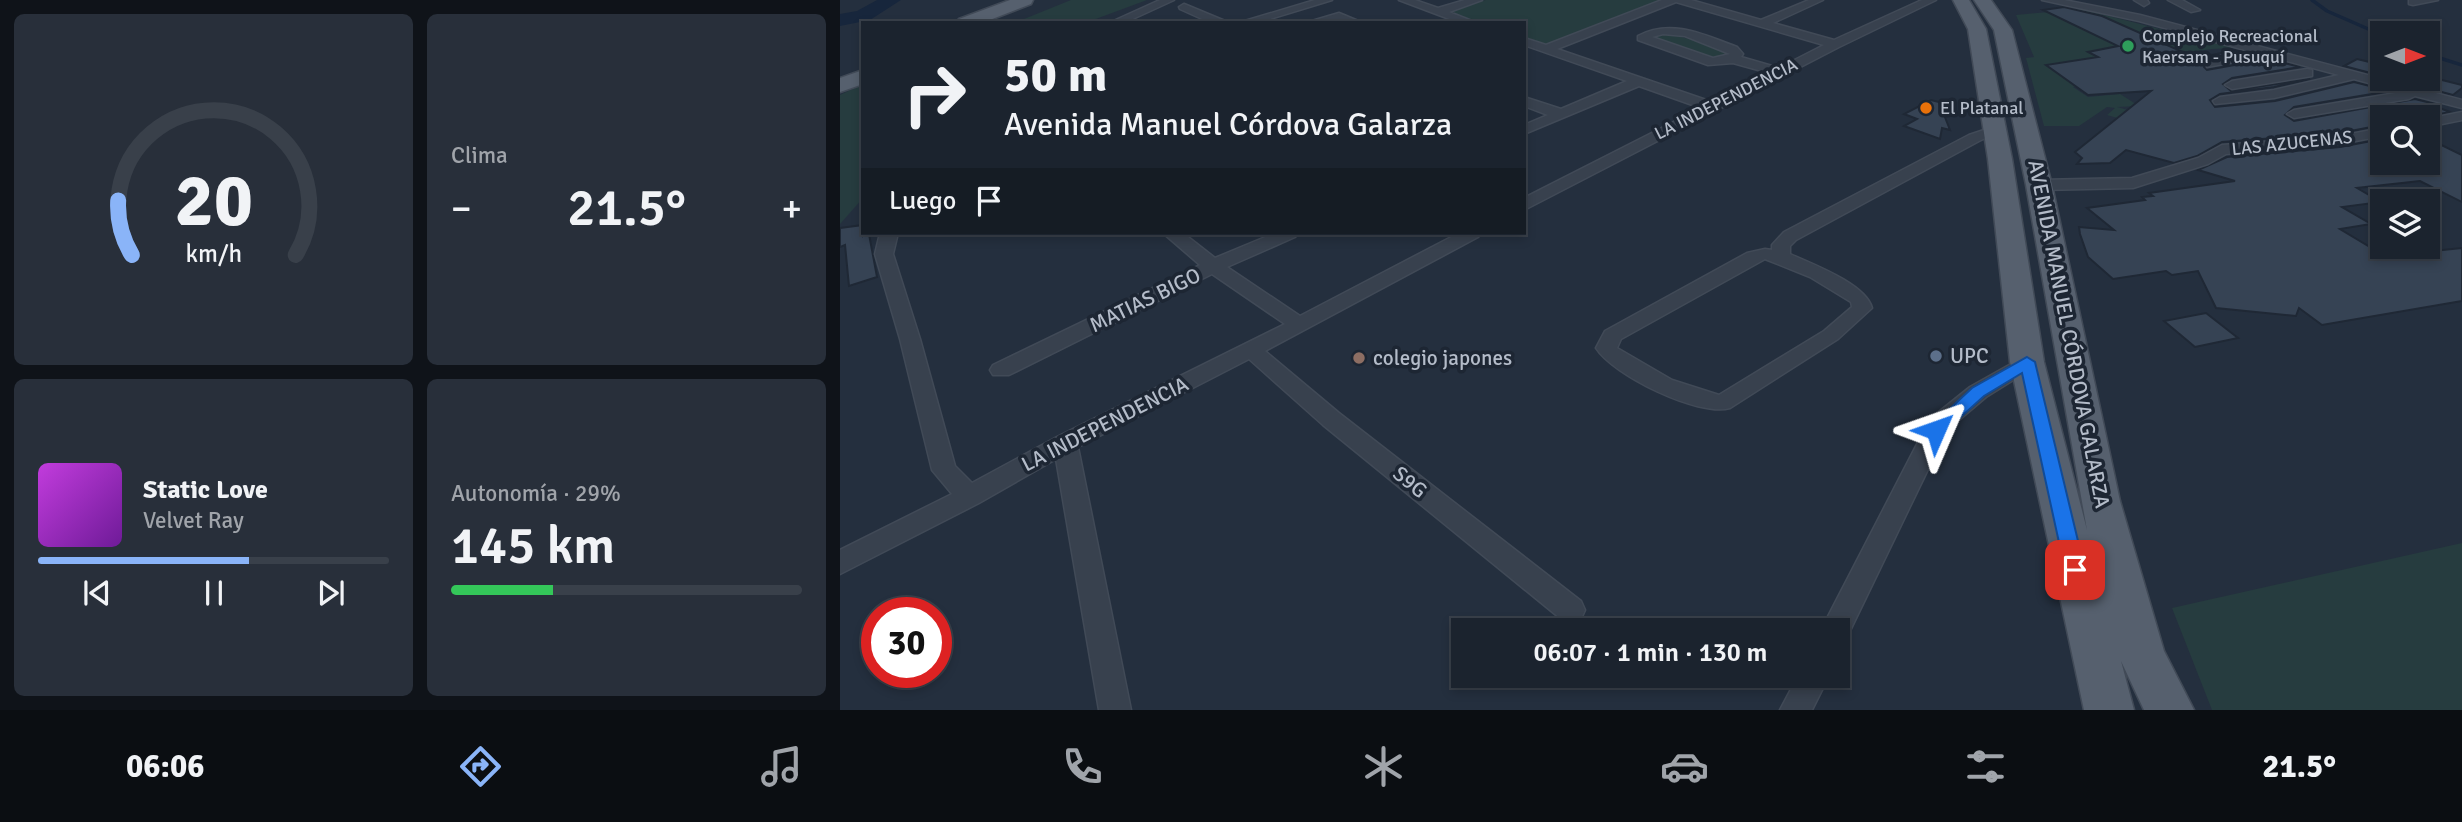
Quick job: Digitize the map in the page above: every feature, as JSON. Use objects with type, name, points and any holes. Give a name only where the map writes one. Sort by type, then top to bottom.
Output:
[{"type":"main road","name":"AVENIDA MANUEL CÓRDOVA GALARZA","points":[[1961,0],[1977,29],[2000,159],[2027,362],[2109,710]]},
{"type":"main road","name":"AVENIDA MANUEL CÓRDOVA GALARZA","points":[[1982,0],[2003,30],[2039,185],[2101,501],[2142,655],[2169,710]]},
{"type":"main road","points":[[971,21],[1032,2]]},
{"type":"main road","points":[[999,21],[1032,2]]},
{"type":"main road","points":[[840,71],[861,62]]},
{"type":"main road","points":[[840,86],[861,77]]},
{"type":"street","points":[[1119,21],[1169,0]]},
{"type":"street","points":[[1291,0],[1306,6]]},
{"type":"street","points":[[1250,21],[1327,0]]},
{"type":"street","points":[[1404,0],[1466,21]]},
{"type":"street","points":[[1439,11],[1476,0]]},
{"type":"street","points":[[1545,49],[1672,0]]},
{"type":"street","points":[[1679,0],[1835,44]]},
{"type":"street","points":[[1763,23],[1818,0]]},
{"type":"street","name":"LA INDEPENDENCIA","points":[[1526,204],[1710,106],[1931,0]]},
{"type":"street","points":[[2048,0],[2119,13],[2370,79]]},
{"type":"street","points":[[2174,0],[2195,10]]},
{"type":"street","points":[[2413,2],[2433,0]]},
{"type":"street","points":[[1184,7],[1216,21]]},
{"type":"street","points":[[1318,21],[1339,16],[1353,21]]},
{"type":"street","points":[[1733,59],[1737,54],[1733,50],[1669,30],[1642,38],[1713,62],[1733,59],[1779,72]]},
{"type":"street","points":[[1526,42],[1710,106]]},
{"type":"street","points":[[2211,64],[2269,54]]},
{"type":"street","points":[[2225,86],[2326,68]]},
{"type":"street","points":[[2220,101],[2274,93],[2357,75]]},
{"type":"street","points":[[1526,129],[1637,82]]},
{"type":"street","points":[[2294,114],[2382,101],[2409,95],[2411,91]]},
{"type":"street","points":[[2416,91],[2462,104]]},
{"type":"street","points":[[1526,102],[1563,115]]},
{"type":"street","points":[[2440,120],[2462,116]]},
{"type":"street","points":[[1781,257],[1781,245],[1800,230],[1993,131]]},
{"type":"street","name":"LAS AZUCENAS","points":[[2039,185],[2133,183],[2203,161],[2222,150],[2340,140],[2370,134]]},
{"type":"street","points":[[889,235],[884,254],[910,339],[944,470],[970,496]]},
{"type":"street","points":[[1174,235],[1213,266],[1299,324]]},
{"type":"street","name":"MATIAS BIGO","points":[[1001,370],[1213,266],[1284,235]]},
{"type":"street","name":"LA INDEPENDENCIA","points":[[840,563],[1065,443],[1251,350],[1468,235]]},
{"type":"street","points":[[1765,254],[1781,257],[1817,273],[1860,299],[1862,308],[1831,335],[1722,403],[1670,390],[1611,355],[1606,348],[1612,335],[1752,257],[1765,254]]},
{"type":"street","name":"S9G","points":[[1251,350],[1331,418],[1572,610]]},
{"type":"street","points":[[1842,618],[1938,425],[1978,392],[2027,362]]},
{"type":"street","points":[[1065,443],[1115,710]]},
{"type":"street","points":[[1796,710],[1808,688]]},
{"type":"green space","points":[[1071,0],[1147,0],[1090,21],[1019,21]]},
{"type":"green space","points":[[1486,0],[1665,0],[1544,45],[1526,39],[1526,21],[1476,21],[1449,11]]},
{"type":"green space","name":"Complejo Recreacional Kaersam - Pusuquí","points":[[2081,9],[2234,48],[2155,57],[2097,84],[2073,87],[2088,97],[2120,94],[2139,106],[2117,107],[2183,125],[2173,134],[2107,115],[2115,108],[2107,107],[2079,126],[2044,126],[2026,58],[2034,57],[2016,15]]},
{"type":"green space","points":[[1664,32],[1731,51],[1713,59],[1649,38]]},
{"type":"green space","points":[[861,85],[861,200],[840,224],[840,95]]},
{"type":"green space","points":[[2462,543],[2462,710],[2212,710],[2172,608]]},
{"type":"building","points":[[2064,7],[2102,16],[2187,54],[2198,52],[2212,55],[2235,50],[2244,52],[2207,58],[2204,67],[2207,70],[2268,59],[2300,67],[2232,78],[2223,84],[2231,91],[2310,79],[2220,94],[2210,100],[2215,107],[2275,101],[2354,82],[2370,86],[2370,91],[2390,91],[2294,107],[2285,115],[2294,121],[2370,107],[2370,127],[2340,133],[2222,142],[2197,156],[2174,163],[2126,150],[2110,163],[2077,164],[2082,158],[2075,152],[2151,91],[2088,95],[2046,65],[2098,57],[2088,52],[2118,46],[2043,10]]},
{"type":"building","points":[[2357,59],[2370,62],[2370,73],[2344,66]]},
{"type":"building","points":[[2440,80],[2462,85],[2453,95],[2438,91],[2440,91]]},
{"type":"building","points":[[2415,99],[2439,105],[2382,105]]},
{"type":"building","points":[[1931,100],[1939,102],[1950,130],[1942,128],[1940,139],[1904,126],[1917,119],[1904,114]]},
{"type":"building","points":[[2370,141],[2370,175],[2440,175],[2440,144],[2462,155],[2462,202],[2420,181],[2357,188],[2370,196],[2370,203],[2342,207],[2370,224],[2340,229],[2370,247],[2370,259],[2440,259],[2440,250],[2462,248],[2462,301],[2322,325],[2299,308],[2296,316],[2216,308],[2198,271],[2172,275],[2166,271],[2113,279],[2088,257],[2079,227],[2114,230],[2087,208],[2145,200],[2142,197],[2153,196],[2149,193],[2235,181],[2198,170],[2227,157],[2340,147]]},
{"type":"building","points":[[861,225],[861,235],[869,235],[877,277],[849,286],[845,245],[840,247],[840,228]]},
{"type":"building","points":[[2206,313],[2238,338],[2195,347],[2164,321]]},
{"type":"waterway","points":[[840,20],[863,16],[891,0]]},
{"type":"waterway","points":[[2312,0],[2327,11],[2370,30]]},
{"type":"waterway","points":[[2440,58],[2462,65]]},
{"type":"place","name":"Complejo Recreacional Kaersam - Pusuquí","points":[[2128,46]]},
{"type":"place","name":"El Platanal","points":[[1926,108]]},
{"type":"place","name":"UPC","points":[[1936,356]]},
{"type":"place","name":"colegio japones","points":[[1359,358]]},
{"type":"route","points":[[1936,430],[1938,425],[1978,392],[2027,362],[2075,570]]}]
